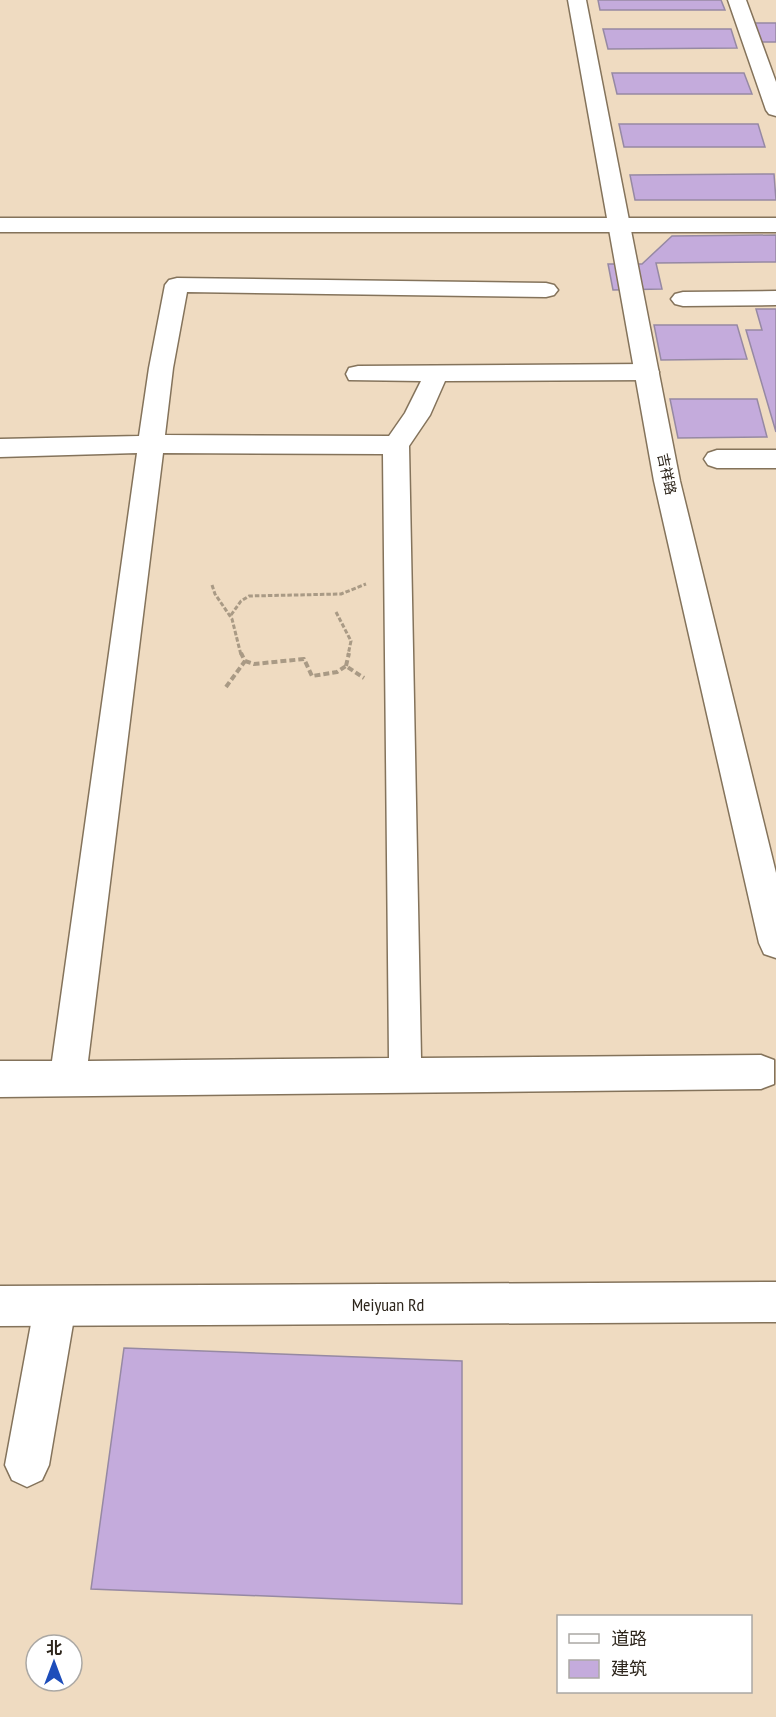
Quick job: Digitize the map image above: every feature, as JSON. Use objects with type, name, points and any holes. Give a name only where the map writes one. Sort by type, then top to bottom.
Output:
[{"type":"street","name":"吉祥路","points":[[577,0],[668,481],[776,943]]},
{"type":"street","points":[[737,0],[775,104]]},
{"type":"street","points":[[0,225],[776,225]]},
{"type":"street","points":[[68,1077],[161,368],[177,285],[546,290]]},
{"type":"street","points":[[683,299],[776,298]]},
{"type":"street","points":[[405,1053],[396,445],[417,415],[437,372]]},
{"type":"street","points":[[358,374],[647,372]]},
{"type":"street","points":[[0,448],[151,444],[396,445]]},
{"type":"street","points":[[717,459],[776,459]]},
{"type":"street","points":[[0,1079],[761,1072]]},
{"type":"street","name":"Meiyuan Rd","points":[[0,1306],[776,1302]]},
{"type":"street","points":[[27,1465],[52,1324]]},
{"type":"path","points":[[231,615],[241,601],[249,596],[341,594],[368,582]]},
{"type":"path","points":[[212,585],[214,595],[231,615],[237,645],[245,661],[254,664],[304,659],[312,676],[337,672],[346,666],[351,641],[336,612]]},
{"type":"path","points":[[226,687],[245,661]]},
{"type":"path","points":[[346,666],[363,676],[366,683]]},
{"type":"building","points":[[598,0],[721,0],[725,10],[600,10]]},
{"type":"building","points":[[753,23],[776,23],[776,42],[759,42]]},
{"type":"building","points":[[603,29],[731,29],[737,48],[608,49]]},
{"type":"building","points":[[612,73],[744,73],[752,94],[617,94]]},
{"type":"building","points":[[619,124],[758,124],[765,147],[624,147]]},
{"type":"building","points":[[774,174],[776,200],[635,200],[630,175]]},
{"type":"building","points":[[776,235],[776,262],[656,263],[662,289],[613,290],[608,264],[642,264],[672,236]]},
{"type":"building","points":[[756,309],[776,309],[776,432],[746,330],[762,330]]},
{"type":"building","points":[[654,325],[737,325],[747,359],[661,360]]},
{"type":"building","points":[[670,399],[757,399],[767,437],[678,438]]},
{"type":"building","points":[[124,1348],[462,1361],[462,1604],[91,1589]]}]
